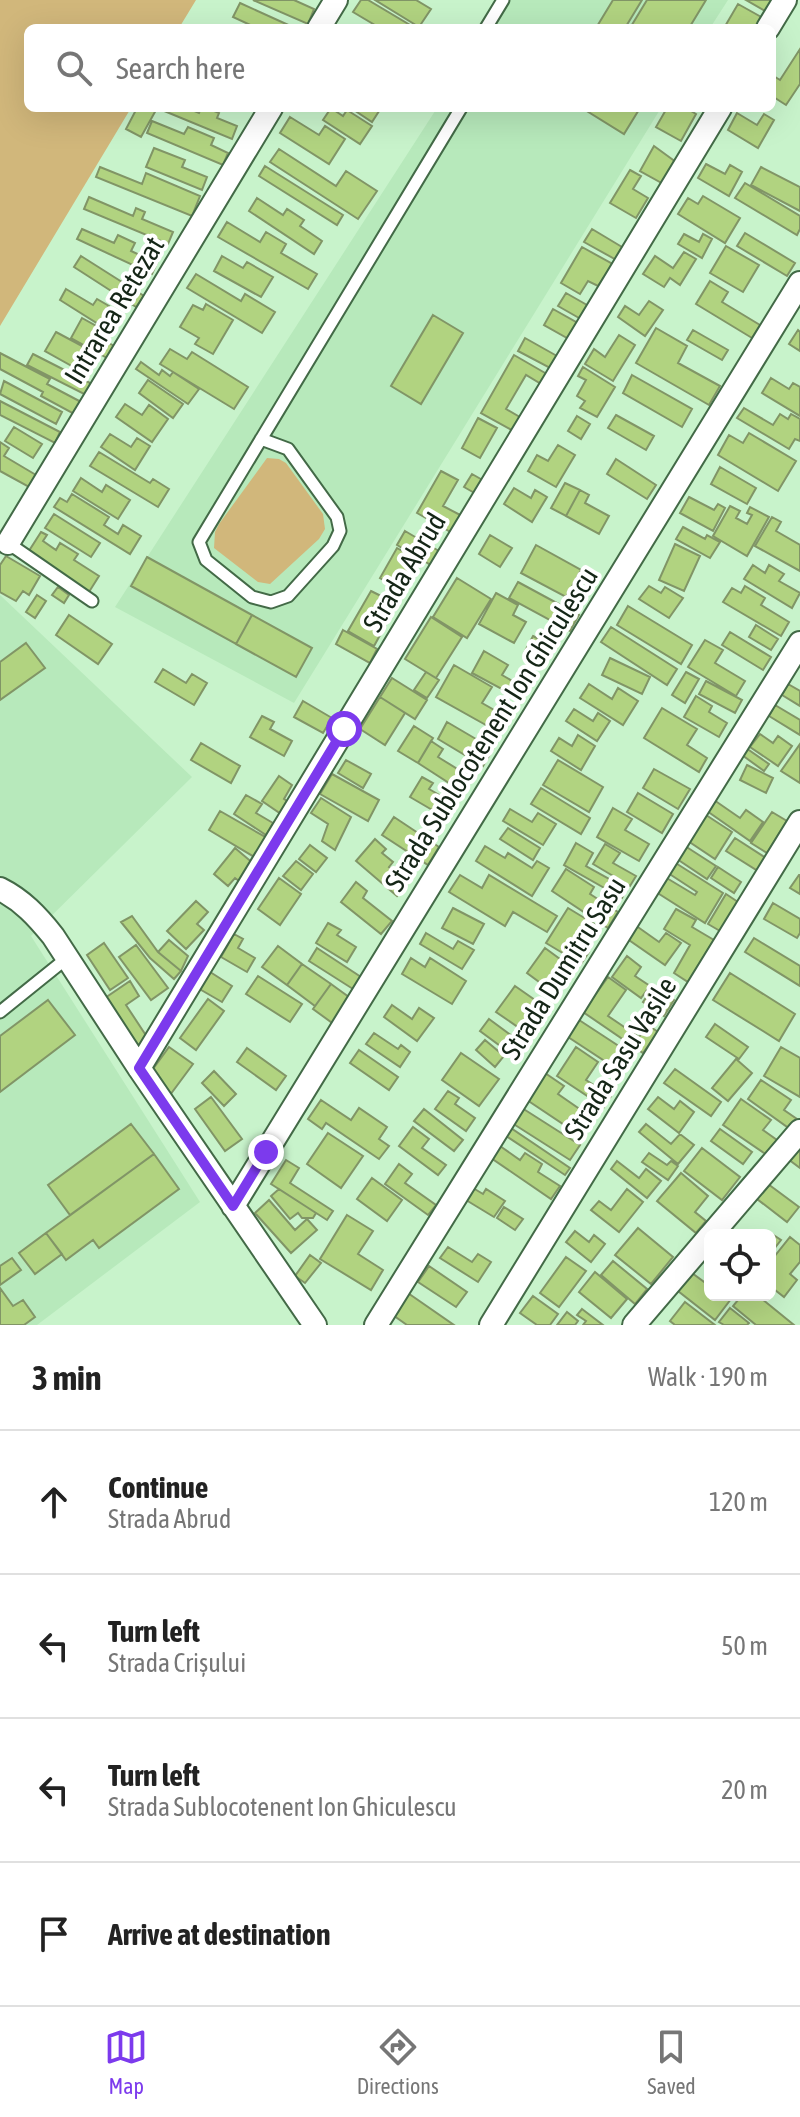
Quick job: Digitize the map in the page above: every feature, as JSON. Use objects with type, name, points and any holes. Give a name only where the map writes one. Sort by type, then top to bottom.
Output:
[{"type":"street","points":[[321,24],[336,0]]},
{"type":"street","points":[[770,24],[785,0]]},
{"type":"street","name":"Intrarea Retezat","points":[[8,543],[269,112]]},
{"type":"street","name":"Strada Abrud","points":[[139,1068],[718,112]]},
{"type":"street","name":"Strada Sublocotenent Ion Ghiculescu","points":[[233,1206],[800,283]]},
{"type":"street","name":"Strada Dumitru Sasu","points":[[376,1325],[800,643]]},
{"type":"street","name":"Strada Sasu Vasile","points":[[491,1325],[800,822]]},
{"type":"street","points":[[0,889],[16,897],[37,915],[315,1325]]},
{"type":"street","points":[[717,1229],[800,1131]]},
{"type":"street","points":[[634,1325],[704,1244]]},
{"type":"lane","points":[[488,24],[503,0]]},
{"type":"lane","points":[[261,439],[288,449],[337,517],[340,531],[333,546],[288,596],[271,602],[252,597],[206,560],[199,542],[261,439],[459,112]]},
{"type":"lane","points":[[8,543],[92,601]]},
{"type":"lane","points":[[0,1012],[67,958]]},
{"type":"shaded area","points":[[0,0],[196,0],[181,24],[24,24],[24,112],[129,112],[0,326]]},
{"type":"shaded area","points":[[507,0],[728,0],[713,24],[491,24]]},
{"type":"shaded area","points":[[434,112],[659,112],[294,703],[115,607]]},
{"type":"shaded area","points":[[267,458],[286,463],[323,514],[325,529],[319,539],[270,584],[258,582],[214,548],[219,524]]},
{"type":"shaded area","points":[[0,595],[192,777],[31,936],[200,1202],[37,1325],[0,1325]]},
{"type":"building","points":[[253,0],[294,0],[314,9],[308,24]]},
{"type":"building","points":[[361,0],[368,0],[408,24],[373,24],[353,12]]},
{"type":"building","points":[[375,0],[416,0],[431,9],[421,24],[414,24]]},
{"type":"building","points":[[613,0],[642,0],[627,24],[598,24]]},
{"type":"building","points":[[647,0],[706,0],[691,24],[632,24]]},
{"type":"building","points":[[746,0],[774,0],[767,12]]},
{"type":"building","points":[[240,3],[286,24],[248,24],[233,17]]},
{"type":"building","points":[[738,4],[763,18],[759,24],[726,24]]},
{"type":"building","points":[[800,49],[800,84],[786,105],[776,99],[776,78],[780,80]]},
{"type":"building","points":[[135,112],[155,112],[141,137],[126,129]]},
{"type":"building","points":[[167,112],[217,112],[217,118],[237,126],[232,139]]},
{"type":"building","points":[[328,112],[343,116],[350,112],[372,126],[360,144],[323,120]]},
{"type":"building","points":[[357,112],[378,112],[372,122]]},
{"type":"building","points":[[588,112],[638,112],[624,134]]},
{"type":"building","points":[[665,112],[696,114],[681,141],[656,127]]},
{"type":"building","points":[[737,113],[757,125],[764,114],[774,120],[758,148],[728,130]]},
{"type":"building","points":[[290,117],[319,135],[325,126],[345,139],[329,164],[280,133]]},
{"type":"building","points":[[152,121],[184,134],[188,127],[214,138],[211,145],[228,153],[223,165],[147,133]]},
{"type":"building","points":[[654,146],[680,165],[667,186],[640,171]]},
{"type":"building","points":[[154,148],[185,160],[182,167],[207,177],[202,190],[146,167]]},
{"type":"building","points":[[279,149],[336,186],[346,171],[377,191],[358,219],[270,162]]},
{"type":"building","points":[[706,164],[725,174],[730,165],[742,172],[729,196],[698,178]]},
{"type":"building","points":[[265,166],[343,215],[337,225],[259,176]]},
{"type":"building","points":[[100,167],[142,184],[146,173],[200,196],[192,216],[96,177]]},
{"type":"building","points":[[761,167],[800,187],[800,211],[751,185]]},
{"type":"building","points":[[630,170],[641,176],[633,189],[648,198],[636,218],[610,203]]},
{"type":"building","points":[[745,183],[800,216],[797,235],[735,198]]},
{"type":"building","points":[[703,196],[740,218],[725,243],[678,214],[688,198],[698,204]]},
{"type":"building","points":[[89,197],[133,216],[136,208],[145,212],[142,219],[173,232],[168,244],[84,209]]},
{"type":"building","points":[[257,198],[283,215],[287,209],[304,220],[300,226],[322,241],[314,254],[249,211]]},
{"type":"building","points":[[227,222],[260,242],[266,232],[286,244],[281,253],[317,274],[308,289],[218,237]]},
{"type":"building","points":[[82,229],[114,243],[118,235],[135,243],[131,251],[157,263],[152,274],[77,239]]},
{"type":"building","points":[[592,229],[627,250],[620,262],[584,242]]},
{"type":"building","points":[[745,233],[795,263],[787,276],[737,246]]},
{"type":"building","points":[[684,234],[699,242],[703,234],[712,239],[702,258],[678,244]]},
{"type":"building","points":[[726,246],[759,265],[743,292],[710,273]]},
{"type":"building","points":[[582,247],[618,267],[611,281],[604,277],[598,286],[588,281],[580,294],[561,283]]},
{"type":"building","points":[[684,252],[696,259],[680,285],[670,278],[664,287],[643,274],[655,256],[673,268]]},
{"type":"building","points":[[81,256],[144,296],[136,307],[74,267]]},
{"type":"building","points":[[222,256],[243,268],[247,262],[273,277],[261,297],[214,271]]},
{"type":"building","points":[[196,274],[241,301],[245,294],[275,312],[262,333],[187,288]]},
{"type":"building","points":[[710,281],[728,292],[722,302],[760,325],[752,338],[696,304]]},
{"type":"building","points":[[66,289],[93,305],[97,299],[109,306],[105,311],[119,319],[111,332],[60,300]]},
{"type":"building","points":[[566,293],[594,309],[586,322],[558,306]]},
{"type":"building","points":[[649,301],[663,310],[645,336],[618,317],[625,306],[639,315]]},
{"type":"building","points":[[206,304],[233,320],[213,354],[195,344],[199,338],[180,327],[193,305],[203,310]]},
{"type":"building","points":[[553,309],[583,326],[574,342],[544,325]]},
{"type":"building","points":[[433,315],[463,333],[421,404],[391,386]]},
{"type":"building","points":[[82,318],[98,327],[94,334],[114,346],[107,358],[71,338]]},
{"type":"building","points":[[656,328],[687,346],[678,363],[720,386],[709,405],[636,363]]},
{"type":"building","points":[[693,330],[728,350],[722,360],[687,340]]},
{"type":"building","points":[[798,330],[800,332],[800,351],[789,344]]},
{"type":"building","points":[[56,332],[84,347],[80,356],[92,363],[86,374],[45,351]]},
{"type":"building","points":[[619,335],[635,345],[613,381],[585,364],[594,349],[605,357]]},
{"type":"building","points":[[525,338],[557,356],[550,368],[518,351]]},
{"type":"building","points":[[170,349],[187,359],[192,352],[248,387],[234,409],[160,364]]},
{"type":"building","points":[[0,353],[50,379],[47,384],[83,403],[76,415],[41,396],[43,392],[0,369]]},
{"type":"building","points":[[33,354],[92,384],[86,395],[27,365]]},
{"type":"building","points":[[514,355],[552,377],[546,387],[526,375],[506,409],[525,420],[517,433],[481,413]]},
{"type":"building","points":[[141,362],[159,375],[162,370],[170,376],[173,372],[199,389],[188,404],[136,369]]},
{"type":"building","points":[[583,367],[615,387],[597,417],[580,408],[585,401],[577,396],[586,380],[578,376]]},
{"type":"building","points":[[632,375],[692,409],[682,427],[623,393]]},
{"type":"building","points":[[771,378],[789,389],[793,383],[800,387],[800,416],[762,393]]},
{"type":"building","points":[[148,380],[183,404],[173,418],[139,393]]},
{"type":"building","points":[[4,381],[62,412],[56,424],[0,394]]},
{"type":"building","points":[[0,401],[60,432],[55,443],[0,415]]},
{"type":"building","points":[[125,404],[142,415],[149,405],[168,419],[152,442],[116,417]]},
{"type":"building","points":[[744,408],[773,425],[780,414],[788,419],[791,414],[800,419],[800,441],[795,439],[789,449],[737,418]]},
{"type":"building","points":[[616,415],[654,436],[646,450],[608,428]]},
{"type":"building","points":[[577,416],[590,424],[581,439],[568,431]]},
{"type":"building","points":[[478,418],[497,428],[480,458],[462,448]]},
{"type":"building","points":[[14,427],[42,444],[33,458],[5,441]]},
{"type":"building","points":[[749,433],[796,461],[778,491],[718,455],[729,435],[743,443]]},
{"type":"building","points":[[110,434],[131,447],[137,438],[150,446],[135,470],[101,447]]},
{"type":"building","points":[[0,442],[9,448],[4,456],[36,475],[29,487],[0,471]]},
{"type":"building","points":[[558,445],[575,455],[556,487],[528,471],[537,455],[548,461]]},
{"type":"building","points":[[99,452],[150,483],[153,479],[169,489],[158,507],[90,466]]},
{"type":"building","points":[[616,459],[656,485],[647,499],[607,474]]},
{"type":"building","points":[[720,467],[756,488],[747,504],[711,484]]},
{"type":"building","points":[[441,471],[458,480],[443,506],[464,517],[454,534],[417,513]]},
{"type":"building","points":[[472,474],[486,482],[478,495],[464,487]]},
{"type":"building","points":[[81,478],[102,492],[106,485],[130,500],[118,519],[73,491]]},
{"type":"building","points":[[565,483],[580,490],[566,516],[551,508]]},
{"type":"building","points":[[514,488],[531,498],[535,490],[547,497],[532,522],[504,504]]},
{"type":"building","points":[[580,490],[589,495],[585,503],[609,516],[599,534],[566,516]]},
{"type":"building","points":[[72,494],[109,517],[104,525],[118,534],[123,525],[141,536],[130,554],[54,507],[60,498],[67,502]]},
{"type":"building","points":[[689,497],[714,510],[718,504],[725,508],[713,531],[680,513]]},
{"type":"building","points":[[730,506],[740,511],[736,518],[747,524],[752,515],[747,513],[750,507],[769,517],[747,556],[713,536]]},
{"type":"building","points":[[54,514],[100,543],[91,557],[45,528]]},
{"type":"building","points":[[772,517],[781,522],[776,531],[800,545],[800,571],[755,546]]},
{"type":"building","points":[[683,527],[705,539],[707,535],[720,542],[710,558],[676,539]]},
{"type":"building","points":[[405,531],[444,554],[436,568],[397,545]]},
{"type":"building","points":[[41,532],[47,535],[43,541],[56,550],[60,543],[78,554],[74,560],[99,576],[89,592],[27,554]]},
{"type":"building","points":[[490,535],[512,548],[500,567],[479,554]]},
{"type":"building","points":[[675,544],[700,556],[684,591],[659,580]]},
{"type":"building","points":[[536,545],[581,570],[566,597],[521,573]]},
{"type":"building","points":[[397,548],[413,557],[407,566],[413,569],[408,579],[402,576],[396,587],[380,578]]},
{"type":"building","points":[[6,556],[40,576],[29,595],[23,591],[16,601],[0,592],[0,565]]},
{"type":"building","points":[[147,557],[252,615],[236,644],[131,586]]},
{"type":"building","points":[[753,565],[765,573],[769,565],[784,574],[779,581],[800,593],[792,608],[744,579]]},
{"type":"building","points":[[457,578],[491,599],[467,638],[433,617]]},
{"type":"building","points":[[518,582],[579,615],[570,631],[509,598]]},
{"type":"building","points":[[649,586],[661,593],[665,587],[683,598],[669,618],[639,599]]},
{"type":"building","points":[[745,586],[765,598],[761,605],[789,622],[781,636],[723,602],[732,588],[741,593]]},
{"type":"building","points":[[58,587],[69,595],[64,603],[52,595]]},
{"type":"building","points":[[371,591],[385,598],[373,619],[385,626],[374,646],[348,631]]},
{"type":"building","points":[[496,593],[518,605],[513,615],[526,622],[514,643],[479,624]]},
{"type":"building","points":[[37,595],[46,601],[35,618],[26,612]]},
{"type":"building","points":[[628,606],[692,645],[681,664],[617,625]]},
{"type":"building","points":[[69,615],[112,644],[98,664],[56,635]]},
{"type":"building","points":[[252,615],[312,648],[296,677],[236,644]]},
{"type":"building","points":[[431,617],[462,637],[436,678],[405,659]]},
{"type":"building","points":[[756,625],[778,639],[771,650],[749,637]]},
{"type":"building","points":[[611,627],[677,669],[667,685],[601,642]]},
{"type":"building","points":[[343,630],[377,649],[370,663],[336,644]]},
{"type":"building","points":[[730,632],[771,657],[763,670],[722,645]]},
{"type":"building","points":[[533,636],[552,646],[542,664],[524,653]]},
{"type":"building","points":[[705,640],[723,650],[715,663],[745,681],[736,696],[688,667]]},
{"type":"building","points":[[26,643],[45,668],[0,700],[0,662]]},
{"type":"building","points":[[484,651],[508,665],[502,675],[519,685],[513,695],[472,673]]},
{"type":"building","points":[[610,658],[650,677],[642,694],[602,675]]},
{"type":"building","points":[[454,665],[492,687],[482,703],[501,714],[493,729],[436,697]]},
{"type":"building","points":[[163,669],[186,683],[192,674],[207,683],[194,705],[155,682]]},
{"type":"building","points":[[426,672],[439,680],[427,698],[414,690]]},
{"type":"building","points":[[686,672],[699,679],[685,703],[672,695]]},
{"type":"building","points":[[392,678],[427,700],[415,719],[380,697]]},
{"type":"building","points":[[706,681],[742,700],[735,713],[699,694]]},
{"type":"building","points":[[589,684],[612,699],[618,688],[638,701],[623,725],[580,698]]},
{"type":"building","points":[[788,684],[800,691],[800,706],[782,695]]},
{"type":"building","points":[[696,696],[712,706],[709,712],[727,723],[719,737],[684,717]]},
{"type":"building","points":[[380,697],[405,713],[385,745],[360,729]]},
{"type":"building","points":[[303,701],[332,718],[323,733],[294,717]]},
{"type":"building","points":[[775,705],[800,720],[800,735],[769,716]]},
{"type":"building","points":[[662,708],[697,729],[687,745],[707,758],[699,772],[644,738]]},
{"type":"building","points":[[574,709],[593,721],[598,713],[610,721],[597,741],[566,721]]},
{"type":"building","points":[[262,716],[274,722],[270,729],[292,741],[284,756],[250,737]]},
{"type":"building","points":[[447,722],[493,749],[483,766],[438,739]]},
{"type":"building","points":[[414,726],[433,738],[418,763],[398,751]]},
{"type":"building","points":[[760,734],[773,743],[778,736],[792,746],[778,766],[750,747]]},
{"type":"building","points":[[578,735],[595,746],[581,770],[551,751],[559,738],[572,746]]},
{"type":"building","points":[[431,741],[443,749],[438,757],[472,778],[463,792],[418,763]]},
{"type":"building","points":[[201,743],[240,766],[231,783],[191,760]]},
{"type":"building","points":[[800,744],[800,783],[781,771]]},
{"type":"building","points":[[746,748],[769,764],[764,771],[742,755]]},
{"type":"building","points":[[346,760],[371,774],[363,788],[338,773]]},
{"type":"building","points":[[558,760],[603,787],[589,812],[543,785]]},
{"type":"building","points":[[747,765],[773,778],[766,793],[740,780]]},
{"type":"building","points":[[654,769],[690,789],[678,809],[643,788]]},
{"type":"building","points":[[332,774],[379,800],[368,821],[320,794]]},
{"type":"building","points":[[279,776],[292,785],[284,799],[292,804],[284,816],[262,801]]},
{"type":"building","points":[[422,777],[433,783],[429,789],[455,804],[446,818],[410,797]]},
{"type":"building","points":[[541,788],[590,818],[581,834],[531,804]]},
{"type":"building","points":[[638,793],[673,814],[662,833],[627,812]]},
{"type":"building","points":[[246,795],[262,804],[256,813],[273,823],[266,835],[234,814]]},
{"type":"building","points":[[321,798],[351,817],[335,850],[322,841],[328,824],[311,813]]},
{"type":"building","points":[[714,800],[740,818],[746,810],[763,822],[750,841],[707,811]]},
{"type":"building","points":[[613,808],[632,819],[625,830],[649,844],[639,861],[597,837]]},
{"type":"building","points":[[510,809],[532,822],[538,813],[556,824],[543,845],[503,821]]},
{"type":"building","points":[[220,811],[267,838],[256,858],[209,830]]},
{"type":"building","points":[[772,812],[787,821],[767,853],[751,843]]},
{"type":"building","points":[[706,815],[732,832],[715,859],[688,841]]},
{"type":"building","points":[[394,817],[439,847],[428,865],[382,835]]},
{"type":"building","points":[[508,828],[540,848],[533,860],[500,839]]},
{"type":"building","points":[[735,838],[766,858],[758,871],[726,851]]},
{"type":"building","points":[[375,839],[386,849],[382,853],[393,862],[389,867],[408,883],[397,896],[356,861]]},
{"type":"building","points":[[576,843],[593,853],[586,866],[627,889],[622,898],[564,865]]},
{"type":"building","points":[[605,844],[620,853],[613,863],[636,876],[630,886],[593,864]]},
{"type":"building","points":[[310,845],[327,858],[316,872],[299,859]]},
{"type":"building","points":[[485,846],[505,858],[508,853],[532,868],[537,861],[549,868],[532,896],[476,861]]},
{"type":"building","points":[[685,846],[716,866],[707,879],[677,859]]},
{"type":"building","points":[[235,848],[254,864],[239,881],[235,878],[228,886],[214,874]]},
{"type":"building","points":[[296,861],[313,874],[301,890],[283,876]]},
{"type":"building","points":[[674,862],[723,893],[705,923],[656,892],[665,877],[695,895],[697,892],[668,873]]},
{"type":"building","points":[[718,867],[741,882],[734,893],[711,878]]},
{"type":"building","points":[[566,869],[594,887],[590,894],[618,912],[608,928],[552,891]]},
{"type":"building","points":[[460,875],[482,888],[489,875],[557,916],[547,932],[513,912],[505,926],[449,892]]},
{"type":"building","points":[[800,875],[800,894],[790,888]]},
{"type":"building","points":[[279,878],[301,894],[280,925],[258,909]]},
{"type":"building","points":[[356,882],[367,891],[363,898],[392,921],[381,934],[341,902]]},
{"type":"building","points":[[726,894],[738,902],[720,931],[708,924]]},
{"type":"building","points":[[196,901],[208,912],[197,924],[204,930],[186,949],[167,931]]},
{"type":"building","points":[[773,903],[800,919],[797,938],[764,919]]},
{"type":"building","points":[[453,908],[484,924],[473,944],[442,928]]},
{"type":"building","points":[[568,908],[596,925],[583,948],[589,952],[581,964],[546,943]]},
{"type":"building","points":[[676,909],[696,920],[692,927],[714,940],[688,982],[674,973],[690,945],[664,929]]},
{"type":"building","points":[[132,916],[158,952],[181,971],[174,979],[150,958],[121,922]]},
{"type":"building","points":[[328,923],[341,930],[337,935],[356,947],[347,962],[316,943]]},
{"type":"building","points":[[635,925],[659,942],[666,933],[681,943],[665,965],[626,938]]},
{"type":"building","points":[[426,933],[453,949],[458,941],[474,950],[462,969],[420,944]]},
{"type":"building","points":[[234,934],[243,939],[238,948],[255,958],[247,972],[221,957]]},
{"type":"building","points":[[754,938],[800,966],[800,986],[745,952]]},
{"type":"building","points":[[169,940],[188,956],[181,971],[158,952]]},
{"type":"building","points":[[104,943],[128,978],[110,990],[87,955]]},
{"type":"building","points":[[136,945],[168,988],[151,1000],[119,957]]},
{"type":"building","points":[[278,946],[302,964],[287,985],[262,967]]},
{"type":"building","points":[[317,948],[361,977],[353,989],[309,961]]},
{"type":"building","points":[[545,948],[564,962],[546,987],[527,973]]},
{"type":"building","points":[[627,956],[641,967],[635,976],[650,986],[641,998],[612,977]]},
{"type":"building","points":[[411,958],[425,967],[430,958],[466,981],[452,1004],[402,974]]},
{"type":"building","points":[[302,964],[331,984],[315,1006],[287,985]]},
{"type":"building","points":[[207,970],[232,986],[222,1002],[196,987]]},
{"type":"building","points":[[730,973],[795,1014],[779,1041],[713,1000]]},
{"type":"building","points":[[258,976],[302,1004],[290,1022],[246,994]]},
{"type":"building","points":[[608,977],[626,990],[608,1016],[639,1037],[648,1025],[658,1032],[643,1053],[583,1012]]},
{"type":"building","points":[[130,981],[139,996],[126,1005],[149,1040],[138,1048],[105,998]]},
{"type":"building","points":[[331,984],[353,1000],[335,1025],[313,1009]]},
{"type":"building","points":[[515,986],[535,1000],[527,1012],[538,1020],[528,1034],[496,1012]]},
{"type":"building","points":[[654,986],[674,1000],[664,1016],[643,1002]]},
{"type":"building","points":[[208,999],[224,1011],[196,1050],[180,1038]]},
{"type":"building","points":[[48,1000],[75,1035],[0,1092],[0,1036]]},
{"type":"building","points":[[392,1005],[412,1019],[419,1008],[434,1018],[417,1041],[384,1017]]},
{"type":"building","points":[[576,1018],[634,1056],[623,1073],[565,1035]]},
{"type":"building","points":[[489,1019],[524,1045],[515,1057],[480,1031]]},
{"type":"building","points":[[715,1024],[748,1047],[739,1059],[706,1037]]},
{"type":"building","points":[[374,1033],[398,1049],[401,1045],[410,1052],[400,1067],[366,1044]]},
{"type":"building","points":[[485,1040],[504,1056],[495,1067],[476,1050]]},
{"type":"building","points":[[169,1047],[193,1064],[170,1095],[153,1069]]},
{"type":"building","points":[[576,1047],[598,1062],[586,1080],[611,1096],[604,1107],[557,1076]]},
{"type":"building","points":[[781,1047],[800,1058],[800,1097],[764,1076]]},
{"type":"building","points":[[247,1048],[286,1076],[276,1090],[237,1062]]},
{"type":"building","points":[[359,1050],[398,1077],[389,1090],[350,1063]]},
{"type":"building","points":[[461,1053],[499,1079],[479,1106],[442,1080]]},
{"type":"building","points":[[736,1059],[752,1073],[728,1101],[712,1088]]},
{"type":"building","points":[[675,1069],[721,1102],[711,1116],[664,1083]]},
{"type":"building","points":[[214,1071],[236,1094],[224,1106],[202,1083]]},
{"type":"building","points":[[545,1073],[564,1086],[558,1094],[581,1110],[569,1128],[527,1100]]},
{"type":"building","points":[[761,1080],[791,1100],[784,1110],[797,1119],[790,1129],[748,1099]]},
{"type":"building","points":[[448,1091],[459,1098],[455,1104],[475,1118],[466,1131],[435,1109]]},
{"type":"building","points":[[211,1097],[242,1139],[225,1151],[195,1109]]},
{"type":"building","points":[[658,1097],[674,1109],[680,1101],[694,1112],[679,1133],[648,1109]]},
{"type":"building","points":[[741,1099],[771,1120],[763,1130],[777,1140],[767,1155],[723,1125]]},
{"type":"building","points":[[321,1100],[351,1120],[359,1108],[387,1127],[379,1139],[389,1146],[379,1159],[326,1123],[322,1129],[308,1119]]},
{"type":"building","points":[[522,1108],[580,1145],[570,1160],[512,1123]]},
{"type":"building","points":[[424,1109],[463,1140],[454,1151],[414,1121]]},
{"type":"building","points":[[131,1124],[154,1154],[70,1215],[48,1185]]},
{"type":"building","points":[[646,1124],[671,1144],[680,1134],[694,1145],[678,1164],[639,1132]]},
{"type":"building","points":[[508,1126],[570,1168],[565,1175],[503,1134]]},
{"type":"building","points":[[413,1127],[429,1139],[422,1148],[446,1165],[438,1175],[399,1146]]},
{"type":"building","points":[[720,1129],[752,1152],[743,1164],[711,1141]]},
{"type":"building","points":[[328,1133],[363,1156],[341,1188],[307,1164]]},
{"type":"building","points":[[800,1144],[800,1168],[788,1159]]},
{"type":"building","points":[[500,1146],[520,1160],[525,1153],[542,1164],[538,1172],[560,1186],[551,1199],[491,1158]]},
{"type":"building","points":[[702,1148],[740,1177],[722,1200],[684,1171]]},
{"type":"building","points":[[649,1153],[667,1165],[671,1161],[678,1166],[668,1180],[642,1162]]},
{"type":"building","points":[[154,1154],[179,1189],[99,1248],[93,1240],[66,1260],[46,1233]]},
{"type":"building","points":[[286,1160],[299,1168],[290,1183],[333,1211],[327,1220],[271,1184]]},
{"type":"building","points":[[617,1161],[639,1178],[646,1169],[661,1181],[647,1198],[611,1169]]},
{"type":"building","points":[[399,1164],[412,1174],[405,1183],[436,1205],[428,1215],[385,1184]]},
{"type":"building","points":[[681,1173],[708,1196],[695,1212],[706,1221],[696,1233],[657,1201]]},
{"type":"building","points":[[372,1178],[402,1200],[387,1221],[357,1199]]},
{"type":"building","points":[[768,1184],[799,1207],[787,1222],[757,1199]]},
{"type":"building","points":[[473,1188],[483,1194],[486,1189],[505,1201],[494,1217],[466,1200]]},
{"type":"building","points":[[279,1189],[316,1213],[313,1218],[302,1218],[298,1213],[290,1219],[271,1196]]},
{"type":"building","points":[[627,1189],[643,1202],[619,1232],[591,1210],[599,1201],[611,1210]]},
{"type":"building","points":[[269,1200],[295,1230],[307,1219],[317,1230],[291,1253],[255,1213]]},
{"type":"building","points":[[504,1207],[523,1219],[515,1230],[497,1218]]},
{"type":"building","points":[[347,1215],[373,1231],[358,1254],[383,1270],[371,1290],[320,1259]]},
{"type":"building","points":[[638,1228],[673,1257],[651,1284],[615,1255]]},
{"type":"building","points":[[575,1231],[589,1242],[594,1235],[605,1244],[591,1262],[566,1242]]},
{"type":"building","points":[[46,1233],[62,1254],[35,1274],[19,1253]]},
{"type":"building","points":[[790,1237],[800,1245],[800,1262],[790,1274],[797,1280],[784,1297],[776,1291],[776,1254]]},
{"type":"building","points":[[448,1247],[472,1262],[478,1254],[491,1262],[478,1282],[440,1258]]},
{"type":"building","points":[[310,1255],[321,1263],[305,1283],[295,1276]]},
{"type":"building","points":[[566,1257],[586,1271],[559,1307],[540,1293]]},
{"type":"building","points":[[12,1258],[21,1270],[0,1285],[0,1266]]},
{"type":"building","points":[[613,1261],[647,1289],[635,1304],[601,1275]]},
{"type":"building","points":[[429,1266],[467,1292],[456,1307],[418,1282]]},
{"type":"building","points":[[595,1272],[627,1299],[611,1318],[579,1292]]},
{"type":"building","points":[[692,1273],[704,1282],[704,1301],[729,1301],[715,1320],[678,1291]]},
{"type":"building","points":[[0,1288],[13,1306],[23,1300],[35,1317],[24,1325],[0,1325]]},
{"type":"building","points":[[405,1291],[454,1325],[407,1325],[390,1313]]},
{"type":"building","points":[[533,1296],[558,1314],[550,1325],[537,1325],[520,1313]]},
{"type":"building","points":[[737,1301],[764,1301],[794,1325],[756,1325],[733,1306]]},
{"type":"building","points":[[685,1302],[715,1325],[675,1325],[670,1321]]},
{"type":"building","points":[[730,1308],[749,1323],[724,1325],[719,1322]]},
{"type":"building","points":[[582,1309],[603,1325],[583,1325],[586,1321],[577,1315]]},
{"type":"building","points":[[567,1312],[578,1321],[575,1325],[557,1325]]},
{"type":"route","points":[[266,1152],[233,1206],[139,1068],[344,729]]}]
